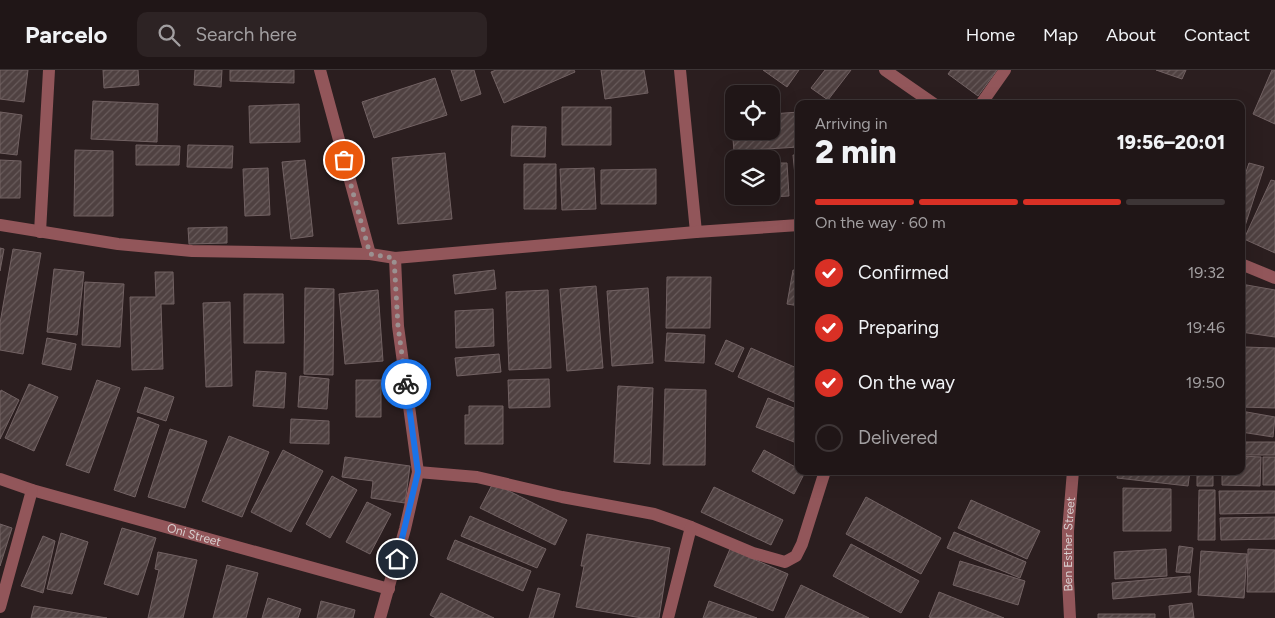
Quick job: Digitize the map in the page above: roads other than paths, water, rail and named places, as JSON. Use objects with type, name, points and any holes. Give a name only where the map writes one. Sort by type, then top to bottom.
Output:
[{"type":"street","points":[[40,232],[48,70]]},
{"type":"street","points":[[321,70],[370,254]]},
{"type":"street","points":[[680,70],[696,232]]},
{"type":"street","points":[[885,70],[928,100]]},
{"type":"street","points":[[983,100],[1005,70]]},
{"type":"street","points":[[0,225],[118,244],[192,251],[370,254],[394,258],[795,225]]},
{"type":"street","points":[[380,618],[418,472],[398,326],[394,258]]},
{"type":"street","points":[[1245,266],[1275,278]]},
{"type":"street","points":[[418,472],[477,477],[562,497],[654,514],[753,553],[785,562],[796,556],[802,544],[825,475]]},
{"type":"street","name":"Ben Esther Street","points":[[1070,618],[1068,531],[1073,475]]},
{"type":"street","name":"Oni Street","points":[[0,479],[32,490],[389,589]]},
{"type":"street","points":[[0,607],[32,490]]},
{"type":"street","points":[[668,618],[691,527]]}]
